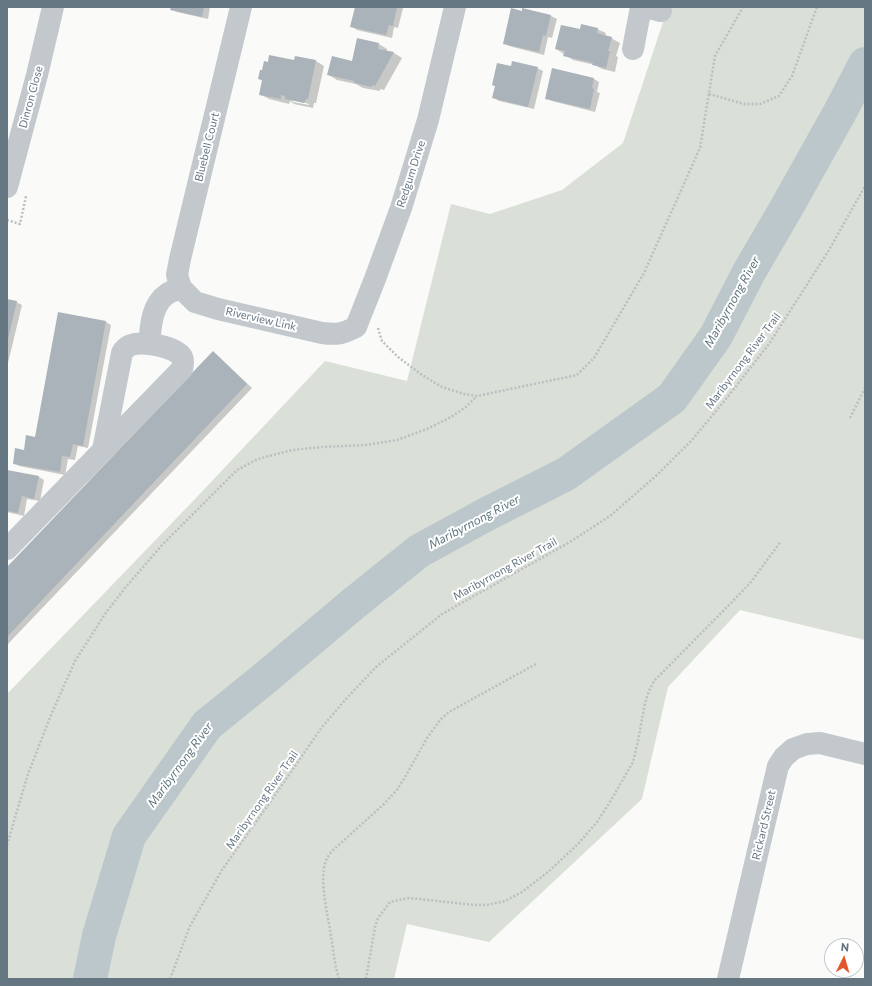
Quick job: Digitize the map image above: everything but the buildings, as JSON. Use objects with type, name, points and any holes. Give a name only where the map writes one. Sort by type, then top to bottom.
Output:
[{"type":"street","name":"Dinron Close","points":[[7,187],[37,75],[53,7]]},
{"type":"street","name":"Bluebell Court","points":[[181,288],[177,275],[180,259],[241,7]]},
{"type":"street","name":"Redgum Drive","points":[[346,332],[356,327],[401,208],[428,120],[455,7]]},
{"type":"street","points":[[633,49],[650,8]]},
{"type":"street","name":"Riverview Link","points":[[181,288],[195,302],[218,309],[322,333],[335,335],[346,332]]},
{"type":"street","points":[[149,343],[154,313],[159,302],[167,293],[181,288]]},
{"type":"street","points":[[7,549],[182,369],[183,361],[181,355],[172,350],[149,343],[140,343],[125,348],[122,353],[103,450]]},
{"type":"street","name":"Rickard Street","points":[[728,979],[778,766],[784,757],[793,749],[807,744],[820,743],[865,754]]},
{"type":"path","points":[[365,304],[371,323],[378,328],[382,341],[398,357],[422,376],[442,387],[464,394],[478,396],[577,375],[594,358],[644,272],[700,148],[716,56],[743,7]]},
{"type":"path","points":[[709,94],[744,104],[760,104],[779,96],[792,76],[817,7]]},
{"type":"path","name":"Maribyrnong River Trail","points":[[170,979],[190,926],[222,870],[322,727],[346,699],[376,667],[442,614],[570,542],[610,516],[661,471],[692,440],[769,344],[829,250],[865,186]]},
{"type":"path","points":[[850,418],[865,388]]},
{"type":"path","points":[[7,844],[28,774],[51,715],[75,661],[105,614],[125,588],[163,544],[237,470],[258,459],[292,450],[366,445],[397,440],[427,429],[451,417],[466,407],[478,396]]},
{"type":"path","points":[[366,979],[375,927],[378,918],[390,902],[409,898],[487,905],[505,901],[522,892],[548,872],[578,844],[597,822],[633,762],[645,702],[654,681],[746,587],[781,541]]},
{"type":"path","points":[[339,979],[333,951],[324,884],[324,868],[326,860],[332,851],[384,804],[397,790],[427,738],[441,719],[449,712],[536,664]]},
{"type":"shaded area","points":[[668,7],[865,7],[865,640],[740,610],[668,687],[642,799],[489,942],[407,924],[394,979],[7,979],[7,694],[196,498],[325,361],[407,381],[451,204],[490,214],[562,190],[623,143]]},
{"type":"waterway","name":"Maribyrnong River","points":[[90,979],[99,936],[129,836],[207,725],[419,551],[485,515],[566,474],[672,398],[716,336],[749,272],[840,112],[865,64]]}]
